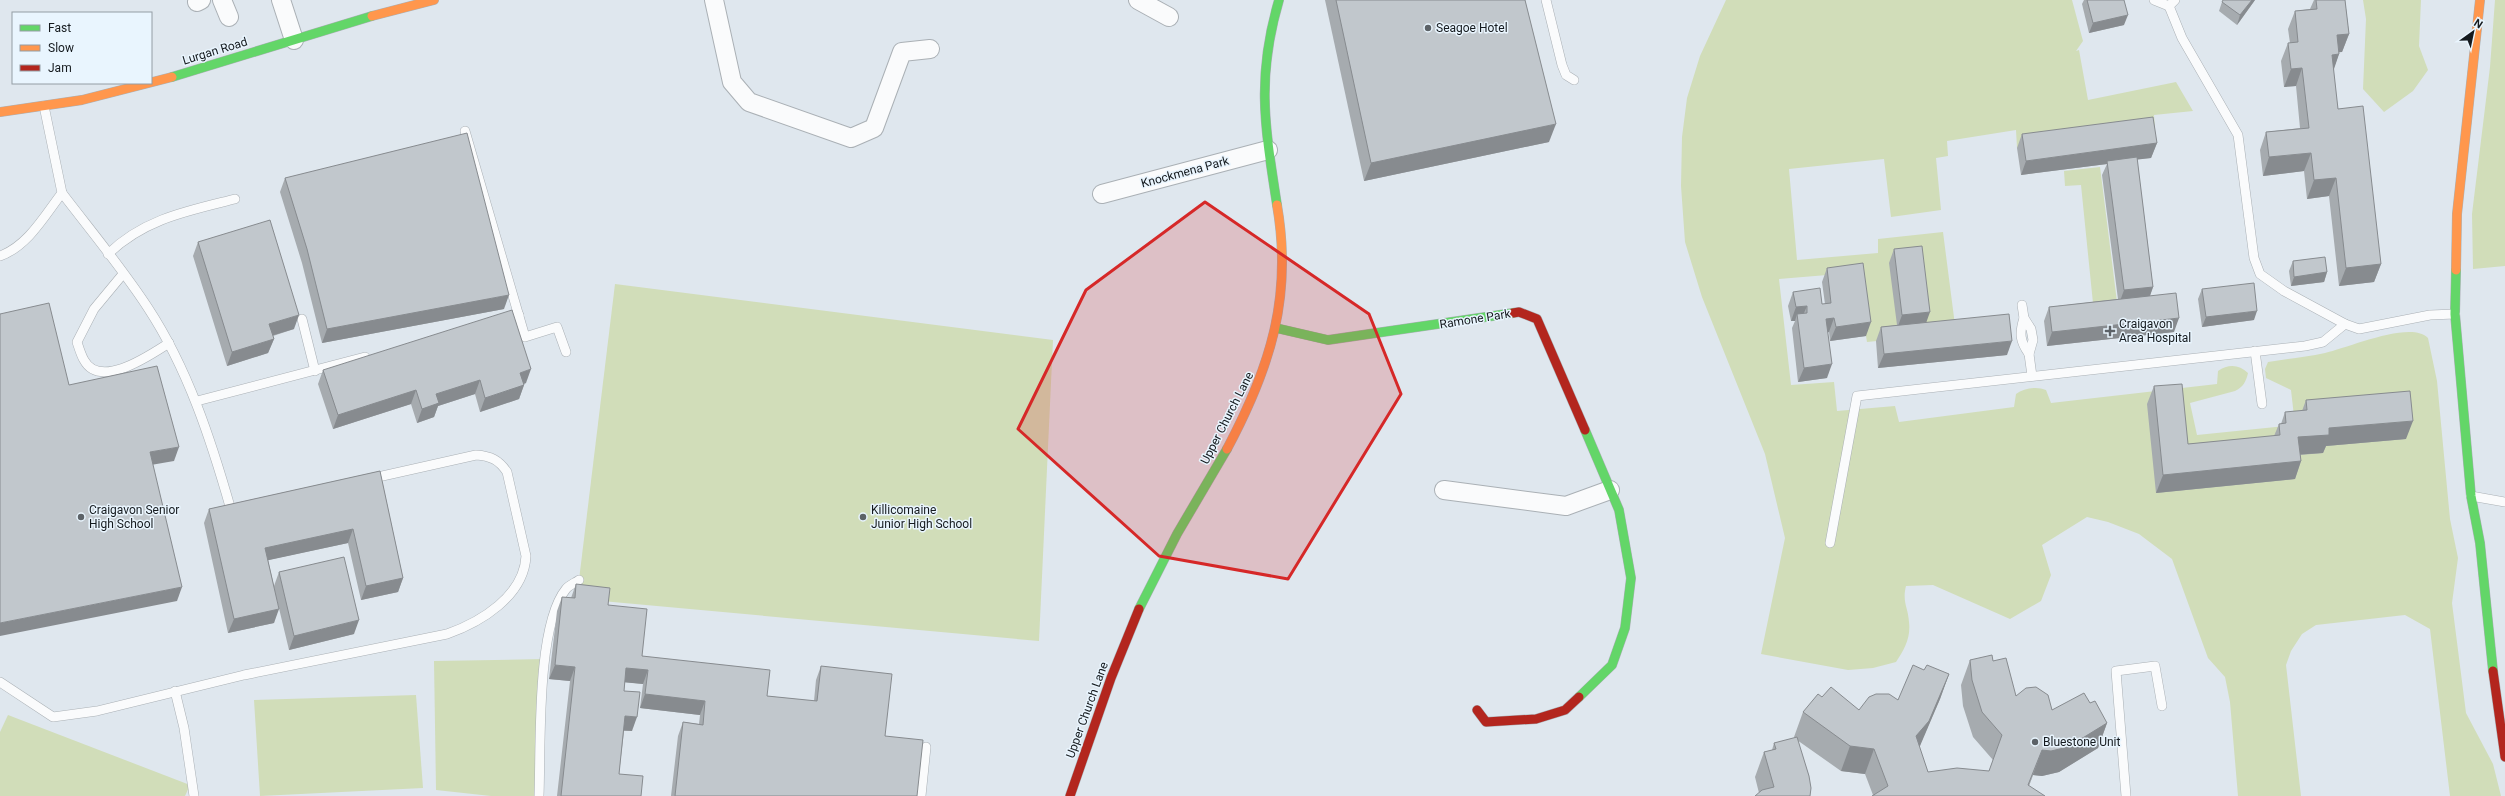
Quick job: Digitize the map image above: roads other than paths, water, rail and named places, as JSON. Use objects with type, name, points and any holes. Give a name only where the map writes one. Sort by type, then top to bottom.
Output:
[{"type":"street","points":[[222,0],[229,17]]},
{"type":"street","points":[[281,0],[294,40]]},
{"type":"street","name":"Lurgan Road","points":[[152,82],[422,1],[434,0]]},
{"type":"street","points":[[714,0],[732,82],[749,102],[852,138],[874,128],[902,52],[930,50]]},
{"type":"street","points":[[1138,0],[1169,17]]},
{"type":"street","name":"Upper Church Lane","points":[[1070,796],[1135,614],[1162,561],[1226,451],[1266,368],[1276,328],[1283,284],[1283,237],[1268,150],[1263,98],[1268,52],[1279,0]]},
{"type":"street","points":[[2480,0],[2457,214],[2455,314],[2471,496],[2480,543],[2491,656],[2505,757]]},
{"type":"street","name":"Lurgan Road","points":[[0,112],[113,94],[147,84]]},
{"type":"street","name":"Knockmena Park","points":[[1102,194],[1268,150]]},
{"type":"street","name":"Ramone Park","points":[[1276,328],[1328,340],[1519,312],[1537,319],[1619,510],[1631,578],[1624,628],[1612,665],[1565,710],[1536,719],[1486,722],[1477,710]]},
{"type":"street","points":[[1444,490],[1566,506],[1610,490]]},
{"type":"lane","points":[[1546,0],[1562,65],[1566,75],[1574,80]]},
{"type":"lane","points":[[2154,0],[2172,3],[2182,38],[2238,134],[2254,258],[2260,274],[2284,291],[2344,324],[2359,329],[2430,315],[2455,314]]},
{"type":"lane","points":[[44,106],[62,193],[148,307],[169,343],[197,402],[231,510],[247,506]]},
{"type":"lane","points":[[465,131],[526,337],[557,327],[566,352]]},
{"type":"lane","points":[[0,256],[15,250],[62,193]]},
{"type":"lane","points":[[108,254],[121,241],[145,227],[184,212],[235,199]]},
{"type":"lane","points":[[123,274],[94,309],[77,342],[84,361],[99,371],[116,371],[139,361],[169,343]]},
{"type":"lane","points":[[2022,305],[2024,318],[2020,331],[2021,342],[2030,354],[2032,376]]},
{"type":"lane","points":[[496,321],[519,315]]},
{"type":"lane","points":[[302,320],[315,371]]},
{"type":"lane","points":[[1830,543],[1857,396],[2323,342],[2344,324]]},
{"type":"lane","points":[[2255,351],[2262,404]]},
{"type":"lane","points":[[197,402],[376,354]]},
{"type":"lane","points":[[0,682],[53,716],[97,711],[174,691],[447,634],[469,626],[490,612],[520,582],[526,569],[526,556],[507,472],[500,462],[489,456],[476,455],[356,482]]},
{"type":"lane","points":[[2471,496],[2505,502]]},
{"type":"lane","points":[[539,796],[545,644],[558,604],[567,588],[579,580]]},
{"type":"lane","points":[[2126,796],[2116,671],[2155,666],[2162,706]]},
{"type":"lane","points":[[174,691],[184,728],[194,796]]},
{"type":"lane","points":[[921,796],[926,746]]},
{"type":"place","name":"Seagoe Hotel","points":[[1428,28]]},
{"type":"place","name":"Craigavon Area Hospital","points":[[2110,331]]},
{"type":"place","name":"Craigavon Senior High School","points":[[81,517]]},
{"type":"place","name":"Killicomaine Junior High School","points":[[863,517]]},
{"type":"place","name":"Bluestone Unit","points":[[2035,742]]}]
